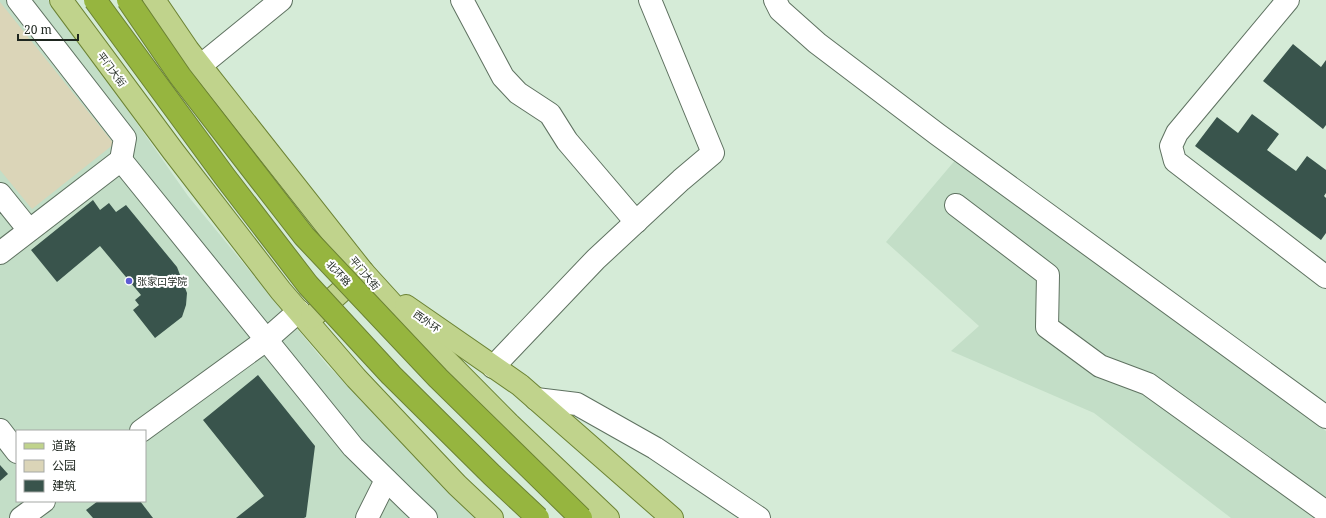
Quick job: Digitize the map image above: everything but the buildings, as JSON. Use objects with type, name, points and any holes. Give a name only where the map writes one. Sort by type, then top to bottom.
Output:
[{"type":"highway","points":[[95,0],[225,176],[308,284],[391,375],[492,475],[538,518]]},
{"type":"highway","name":"北环路","points":[[128,0],[180,76],[304,236],[438,378],[581,518]]},
{"type":"main road","name":"平门大街","points":[[61,0],[173,151],[281,291],[356,378],[457,485],[492,518]]},
{"type":"main road","name":"平门大街","points":[[154,0],[200,66],[363,272],[412,327],[509,424],[608,518]]},
{"type":"main road","points":[[303,316],[363,272]]},
{"type":"main road","name":"西外环","points":[[363,272],[414,312],[520,386],[672,518]]},
{"type":"street","points":[[0,253],[120,160],[125,138],[18,0]]},
{"type":"street","points":[[200,66],[281,0]]},
{"type":"street","points":[[462,0],[503,77],[518,92],[550,114],[566,141],[636,222]]},
{"type":"street","points":[[494,367],[596,259],[681,180],[713,153],[650,0]]},
{"type":"street","points":[[775,0],[780,10],[836,58],[943,139],[1326,418]]},
{"type":"street","points":[[1288,0],[1177,133],[1171,146],[1175,161],[1326,278]]},
{"type":"street","points":[[120,160],[353,447],[426,518]]},
{"type":"street","points":[[0,194],[29,230]]},
{"type":"street","points":[[956,205],[1048,276],[1047,327],[1100,366],[1148,384],[1326,512]]},
{"type":"street","points":[[142,430],[266,340],[303,316]]},
{"type":"street","points":[[536,399],[577,404],[655,448],[759,518]]},
{"type":"street","points":[[0,430],[16,451]]},
{"type":"street","points":[[367,518],[386,480]]},
{"type":"street","points":[[21,518],[43,502]]},
{"type":"shaded area","name":"张家口学院","points":[[0,0],[48,0],[85,49],[188,196],[328,366],[483,518],[0,518]]},
{"type":"shaded area","points":[[957,158],[1326,431],[1326,518],[1231,518],[1094,413],[951,351],[979,326],[886,242]]},
{"type":"green space","points":[[0,2],[114,144],[32,209],[0,170]]},
{"type":"place","name":"张家口学院","points":[[129,281]]}]
